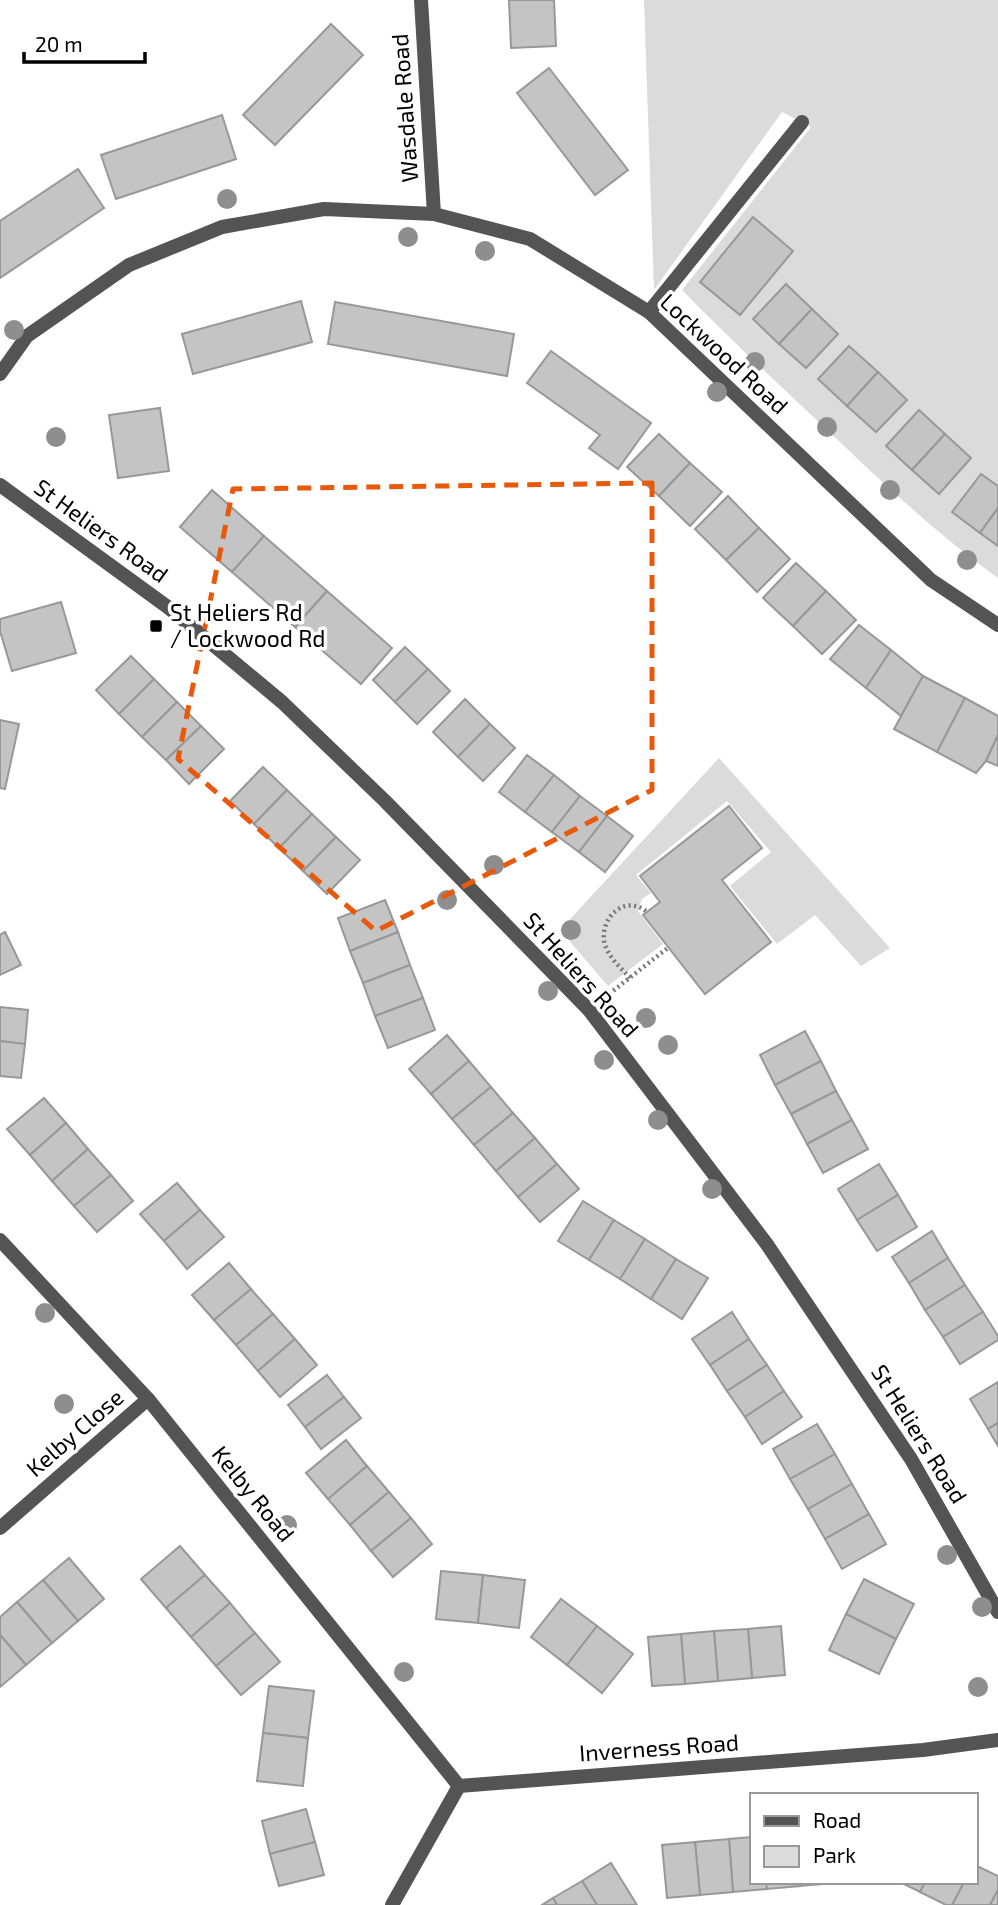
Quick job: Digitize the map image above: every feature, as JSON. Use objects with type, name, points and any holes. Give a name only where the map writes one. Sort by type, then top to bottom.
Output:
[{"type":"street","name":"Wasdale Road","points":[[421,0],[435,214]]},
{"type":"street","points":[[649,312],[802,122]]},
{"type":"street","name":"Lockwood Road","points":[[0,374],[27,335],[129,265],[222,228],[324,209],[435,214],[530,239],[649,312],[931,580],[998,625]]},
{"type":"street","name":"St Heliers Road","points":[[0,485],[169,608],[282,702],[385,801],[589,1010],[766,1243],[911,1459],[998,1612]]},
{"type":"street","name":"Kelby Road","points":[[0,1240],[148,1399],[459,1786]]},
{"type":"street","name":"Kelby Close","points":[[0,1528],[148,1399]]},
{"type":"street","name":"Inverness Road","points":[[459,1786],[923,1750],[998,1740]]},
{"type":"street","points":[[392,1905],[459,1786]]},
{"type":"path","points":[[630,978],[617,965],[604,943],[606,922],[616,909],[625,906],[639,906],[647,912]]},
{"type":"path","points":[[589,1010],[668,947]]},
{"type":"highlighted area","points":[[652,483],[652,790],[376,931],[178,759],[233,489]]},
{"type":"green space","points":[[644,0],[998,0],[998,578],[952,543],[887,486],[682,290],[811,127],[782,112],[654,290]]},
{"type":"green space","points":[[719,758],[890,948],[861,966],[815,915],[777,944],[730,886],[771,852],[727,801],[636,875],[651,893],[642,899],[638,911],[663,944],[608,986],[560,930]]},
{"type":"building","points":[[509,0],[554,0],[556,46],[511,48]]},
{"type":"building","points":[[331,24],[363,55],[275,145],[243,115]]},
{"type":"building","points":[[549,68],[628,170],[595,195],[517,93]]},
{"type":"building","points":[[222,115],[236,159],[116,199],[101,155]]},
{"type":"building","points":[[78,169],[104,208],[0,278],[0,221]]},
{"type":"building","points":[[753,217],[793,251],[740,315],[700,282]]},
{"type":"building","points":[[786,284],[812,309],[779,344],[753,319]]},
{"type":"building","points":[[301,301],[312,342],[193,374],[182,334]]},
{"type":"building","points":[[335,302],[514,334],[507,376],[328,344]]},
{"type":"building","points":[[812,309],[838,334],[806,368],[779,344]]},
{"type":"building","points":[[849,346],[878,372],[847,406],[818,379]]},
{"type":"building","points":[[551,351],[651,423],[618,469],[589,448],[600,435],[527,383]]},
{"type":"building","points":[[878,372],[907,400],[876,432],[847,406]]},
{"type":"building","points":[[160,408],[169,471],[118,478],[109,415]]},
{"type":"building","points":[[919,410],[945,434],[912,470],[886,446]]},
{"type":"building","points":[[659,434],[690,463],[659,496],[627,467]]},
{"type":"building","points":[[945,434],[971,458],[939,494],[912,470]]},
{"type":"building","points":[[690,463],[722,492],[690,526],[659,496]]},
{"type":"building","points":[[981,474],[998,486],[998,508],[980,533],[952,512]]},
{"type":"building","points":[[212,490],[264,536],[232,572],[180,527]]},
{"type":"building","points":[[728,496],[759,528],[726,560],[695,529]]},
{"type":"building","points":[[998,508],[998,546],[980,533]]},
{"type":"building","points":[[759,528],[790,559],[757,592],[726,560]]},
{"type":"building","points":[[264,536],[327,591],[295,627],[232,572]]},
{"type":"building","points":[[796,563],[826,591],[793,626],[763,598]]},
{"type":"building","points":[[327,591],[392,648],[361,684],[295,627]]},
{"type":"building","points":[[826,591],[856,620],[822,654],[793,626]]},
{"type":"building","points":[[61,602],[76,653],[12,671],[0,631],[0,619]]},
{"type":"building","points":[[859,625],[891,650],[866,688],[830,659]]},
{"type":"building","points":[[405,647],[428,669],[395,702],[373,680]]},
{"type":"building","points":[[891,650],[923,676],[901,716],[866,688]]},
{"type":"building","points":[[131,656],[154,679],[119,714],[96,690]]},
{"type":"building","points":[[428,669],[450,691],[417,724],[395,702]]},
{"type":"building","points":[[923,676],[965,698],[937,752],[894,729]]},
{"type":"building","points":[[154,679],[177,702],[142,737],[119,714]]},
{"type":"building","points":[[965,698],[998,716],[998,735],[986,761],[976,773],[937,752]]},
{"type":"building","points":[[465,699],[490,724],[458,757],[433,732]]},
{"type":"building","points":[[177,702],[201,726],[166,760],[142,737]]},
{"type":"building","points":[[0,720],[19,724],[5,789],[0,788]]},
{"type":"building","points":[[490,724],[515,748],[483,781],[458,757]]},
{"type":"building","points":[[201,726],[224,749],[189,784],[166,760]]},
{"type":"building","points":[[998,735],[998,766],[986,761]]},
{"type":"building","points":[[527,755],[554,775],[525,812],[499,792]]},
{"type":"building","points":[[263,767],[287,790],[254,824],[230,801]]},
{"type":"building","points":[[554,775],[580,796],[552,832],[525,812]]},
{"type":"building","points":[[287,790],[312,814],[279,848],[254,824]]},
{"type":"building","points":[[580,796],[607,816],[579,852],[552,832]]},
{"type":"building","points":[[729,806],[762,848],[722,880],[771,942],[705,994],[643,915],[660,902],[640,876]]},
{"type":"building","points":[[312,814],[336,837],[303,871],[279,848]]},
{"type":"building","points":[[607,816],[633,836],[605,872],[579,852]]},
{"type":"building","points":[[336,837],[360,860],[327,894],[303,871]]},
{"type":"building","points":[[385,900],[398,932],[350,951],[338,918]]},
{"type":"building","points":[[5,932],[21,965],[0,975],[0,935]]},
{"type":"building","points":[[398,932],[410,965],[363,983],[350,951]]},
{"type":"building","points":[[410,965],[423,998],[375,1016],[363,983]]},
{"type":"building","points":[[423,998],[435,1030],[388,1048],[375,1016]]},
{"type":"building","points":[[0,1007],[28,1010],[25,1044],[0,1041]]},
{"type":"building","points":[[805,1031],[821,1061],[775,1085],[760,1055]]},
{"type":"building","points":[[447,1035],[469,1061],[431,1094],[409,1069]]},
{"type":"building","points":[[0,1041],[25,1044],[21,1078],[0,1076]]},
{"type":"building","points":[[469,1061],[491,1087],[452,1119],[431,1094]]},
{"type":"building","points":[[821,1061],[836,1091],[791,1114],[775,1085]]},
{"type":"building","points":[[491,1087],[513,1113],[474,1145],[452,1119]]},
{"type":"building","points":[[836,1091],[852,1120],[807,1144],[791,1114]]},
{"type":"building","points":[[44,1098],[66,1123],[30,1155],[7,1129]]},
{"type":"building","points":[[513,1113],[535,1138],[496,1171],[474,1145]]},
{"type":"building","points":[[852,1120],[868,1149],[823,1173],[807,1144]]},
{"type":"building","points":[[66,1123],[88,1149],[52,1181],[30,1155]]},
{"type":"building","points":[[535,1138],[557,1164],[518,1197],[496,1171]]},
{"type":"building","points":[[88,1149],[111,1175],[74,1206],[52,1181]]},
{"type":"building","points":[[557,1164],[579,1189],[540,1222],[518,1197]]},
{"type":"building","points":[[879,1164],[898,1195],[857,1220],[838,1189]]},
{"type":"building","points":[[111,1175],[133,1201],[97,1232],[74,1206]]},
{"type":"building","points":[[177,1183],[200,1210],[164,1241],[140,1214]]},
{"type":"building","points":[[898,1195],[917,1227],[877,1251],[857,1220]]},
{"type":"building","points":[[583,1201],[614,1220],[589,1260],[558,1241]]},
{"type":"building","points":[[200,1210],[224,1237],[187,1269],[164,1241]]},
{"type":"building","points":[[614,1220],[645,1239],[620,1279],[589,1260]]},
{"type":"building","points":[[932,1231],[948,1258],[909,1283],[892,1257]]},
{"type":"building","points":[[645,1239],[676,1259],[651,1299],[620,1279]]},
{"type":"building","points":[[948,1258],[965,1285],[925,1310],[909,1283]]},
{"type":"building","points":[[676,1259],[708,1278],[682,1319],[651,1299]]},
{"type":"building","points":[[229,1263],[251,1289],[214,1320],[192,1295]]},
{"type":"building","points":[[965,1285],[983,1312],[943,1337],[925,1310]]},
{"type":"building","points":[[251,1289],[273,1314],[236,1345],[214,1320]]},
{"type":"building","points":[[732,1312],[749,1339],[710,1365],[692,1339]]},
{"type":"building","points":[[983,1312],[998,1340],[960,1364],[943,1337]]},
{"type":"building","points":[[273,1314],[295,1339],[258,1371],[236,1345]]},
{"type":"building","points":[[295,1339],[317,1365],[280,1397],[258,1371]]},
{"type":"building","points":[[749,1339],[767,1365],[727,1391],[710,1365]]},
{"type":"building","points":[[767,1365],[784,1391],[745,1417],[727,1391]]},
{"type":"building","points":[[327,1375],[344,1397],[305,1427],[288,1405]]},
{"type":"building","points":[[998,1382],[998,1423],[988,1429],[970,1399]]},
{"type":"building","points":[[784,1391],[802,1417],[762,1444],[745,1417]]},
{"type":"building","points":[[344,1397],[361,1418],[321,1449],[305,1427]]},
{"type":"building","points":[[998,1423],[998,1446],[988,1429]]},
{"type":"building","points":[[817,1424],[835,1454],[790,1479],[773,1449]]},
{"type":"building","points":[[346,1440],[367,1466],[328,1499],[306,1473]]},
{"type":"building","points":[[835,1454],[852,1484],[808,1509],[790,1479]]},
{"type":"building","points":[[367,1466],[389,1492],[350,1525],[328,1499]]},
{"type":"building","points":[[852,1484],[869,1514],[825,1539],[808,1509]]},
{"type":"building","points":[[389,1492],[411,1518],[371,1551],[350,1525]]},
{"type":"building","points":[[869,1514],[886,1544],[842,1569],[825,1539]]},
{"type":"building","points":[[411,1518],[432,1544],[393,1577],[371,1551]]},
{"type":"building","points":[[180,1546],[205,1575],[166,1608],[141,1579]]},
{"type":"building","points":[[69,1558],[104,1599],[78,1621],[43,1580]]},
{"type":"building","points":[[441,1571],[483,1575],[478,1623],[436,1619]]},
{"type":"building","points":[[205,1575],[230,1603],[191,1637],[166,1608]]},
{"type":"building","points":[[483,1575],[525,1580],[519,1628],[478,1623]]},
{"type":"building","points":[[864,1579],[914,1604],[896,1639],[846,1614]]},
{"type":"building","points":[[43,1580],[78,1621],[52,1643],[17,1602]]},
{"type":"building","points":[[561,1599],[597,1626],[567,1665],[531,1637]]},
{"type":"building","points":[[17,1602],[52,1643],[26,1665],[0,1635],[0,1617]]},
{"type":"building","points":[[230,1603],[255,1633],[216,1666],[191,1637]]},
{"type":"building","points":[[846,1614],[896,1639],[879,1674],[829,1650]]},
{"type":"building","points":[[597,1626],[633,1654],[602,1693],[567,1665]]},
{"type":"building","points":[[781,1626],[785,1675],[752,1678],[748,1629]]},
{"type":"building","points":[[748,1629],[752,1678],[718,1681],[714,1631]]},
{"type":"building","points":[[714,1631],[718,1681],[685,1684],[681,1634]]},
{"type":"building","points":[[255,1633],[280,1662],[241,1695],[216,1666]]},
{"type":"building","points":[[681,1634],[685,1684],[652,1686],[648,1637]]},
{"type":"building","points":[[0,1635],[26,1665],[0,1687]]},
{"type":"building","points":[[269,1686],[314,1691],[308,1738],[263,1733]]},
{"type":"building","points":[[263,1733],[308,1738],[303,1786],[257,1781]]},
{"type":"building","points":[[306,1809],[315,1842],[270,1854],[262,1821]]},
{"type":"building","points":[[750,1837],[750,1884],[766,1884],[767,1889],[733,1892],[729,1839]]},
{"type":"building","points":[[729,1839],[733,1892],[700,1895],[695,1842]]},
{"type":"building","points":[[315,1842],[324,1875],[279,1886],[270,1854]]},
{"type":"building","points":[[695,1842],[700,1895],[667,1898],[662,1845]]},
{"type":"building","points":[[611,1863],[637,1905],[597,1905],[582,1881]]},
{"type":"building","points":[[977,1866],[998,1876],[998,1890],[990,1905],[952,1905],[963,1884],[977,1884]]},
{"type":"building","points":[[582,1881],[597,1905],[557,1905],[553,1898]]},
{"type":"building","points":[[766,1884],[800,1884],[800,1886],[767,1889]]},
{"type":"building","points":[[904,1884],[924,1884],[920,1892]]},
{"type":"building","points":[[924,1884],[963,1884],[952,1905],[946,1905],[920,1892]]},
{"type":"building","points":[[998,1890],[998,1905],[990,1905]]},
{"type":"building","points":[[553,1898],[557,1905],[542,1905]]},
{"type":"place","name":"St Heliers Rd / Lockwood Rd","points":[[156,626]]}]
